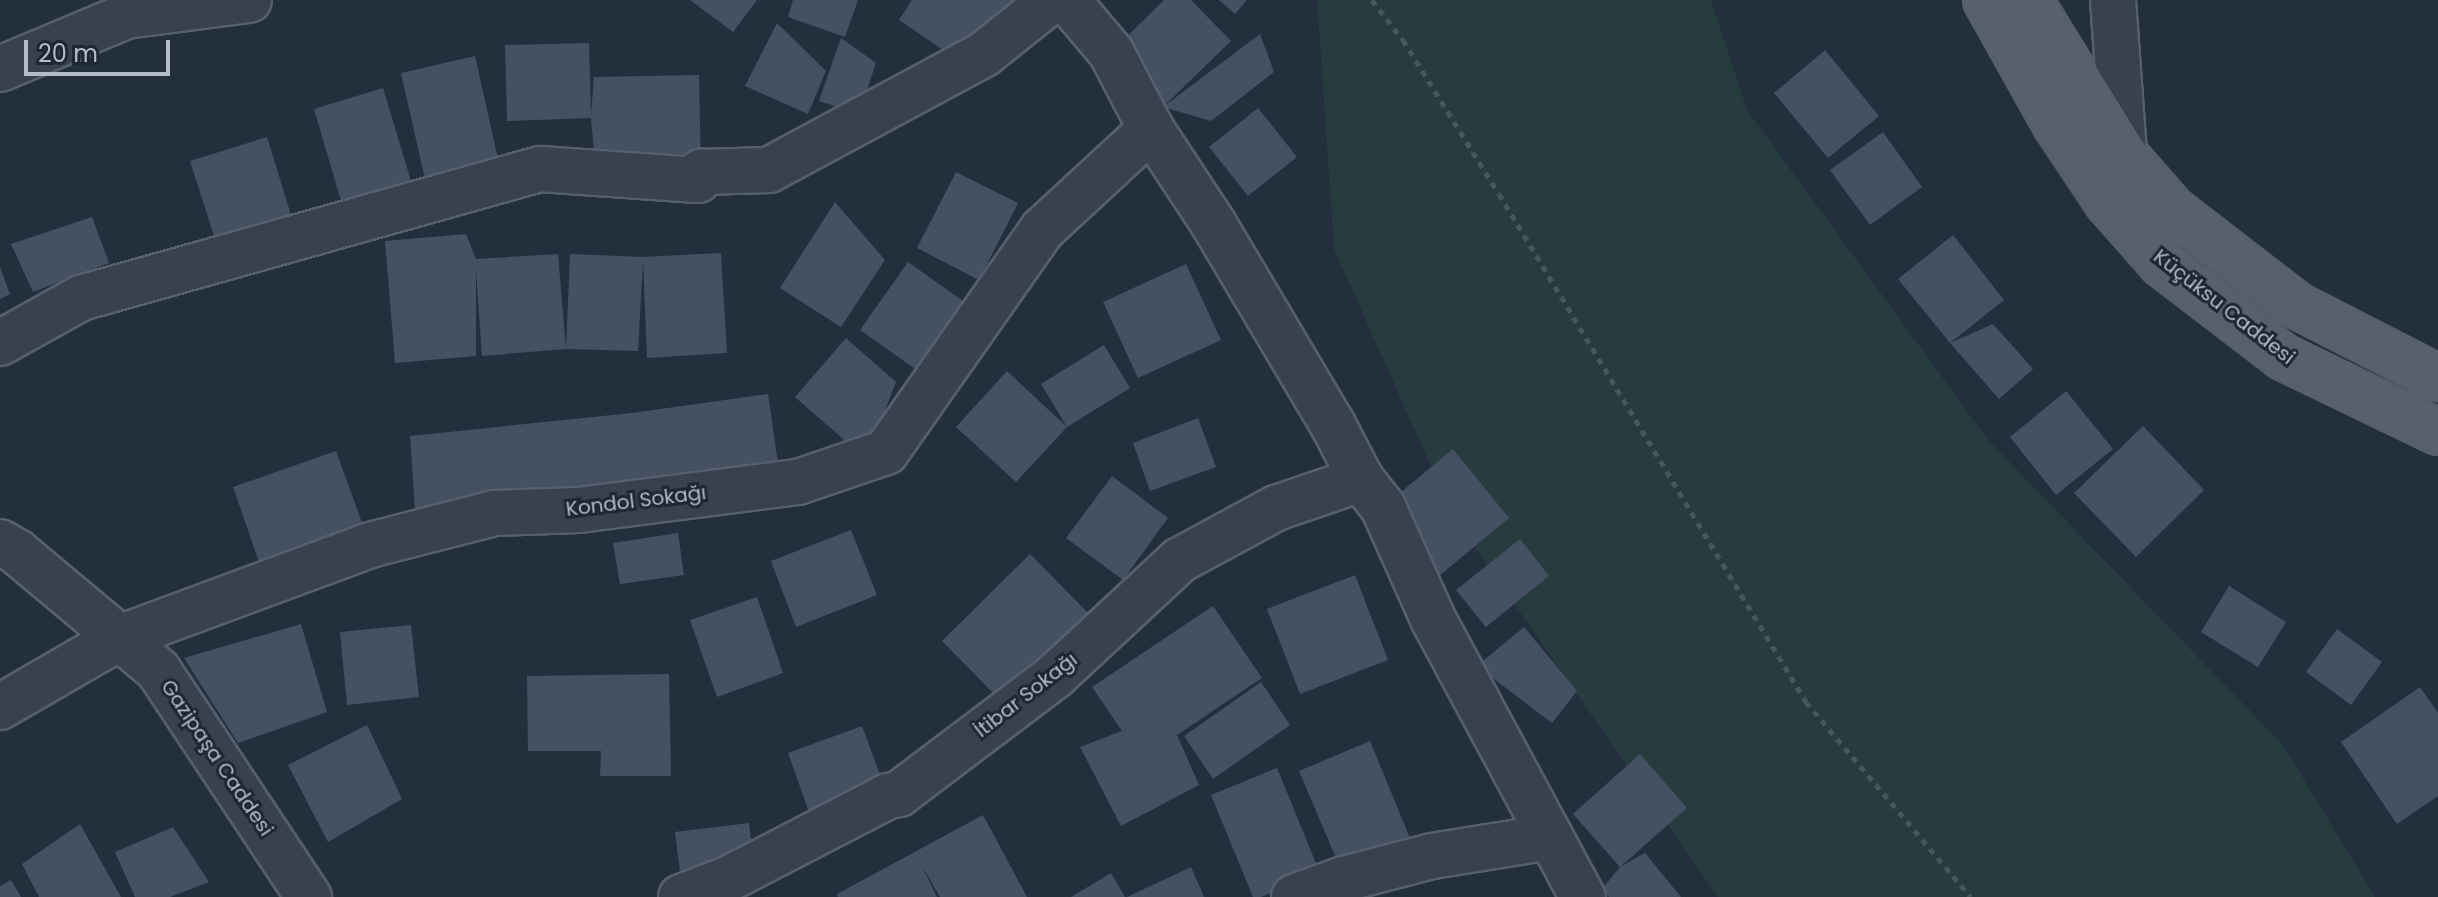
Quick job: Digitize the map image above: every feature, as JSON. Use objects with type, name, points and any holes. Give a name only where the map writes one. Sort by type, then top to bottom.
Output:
[{"type":"main road","name":"Küçüksu Caddesi","points":[[1986,0],[2056,125],[2108,203],[2162,264],[2283,357],[2438,432]]},
{"type":"main road","points":[[2029,0],[2124,154],[2172,209],[2296,305],[2438,378]]},
{"type":"street","points":[[0,69],[126,16],[249,0]]},
{"type":"street","points":[[0,343],[81,298],[540,169],[698,180],[701,172],[769,170],[984,54],[1052,0]]},
{"type":"street","points":[[1067,0],[1111,52],[1151,129],[1213,223],[1333,425],[1361,479],[1383,507],[1433,619],[1583,897]]},
{"type":"street","points":[[2113,0],[2124,154]]},
{"type":"street","name":"Kondol Sokağı","points":[[0,707],[119,638],[370,545],[495,513],[579,510],[798,482],[886,452],[1042,230],[1151,129]]},
{"type":"street","name":"İtibar Sokağı","points":[[681,897],[728,879],[888,796],[899,794],[1055,676],[1180,560],[1276,508],[1361,479]]},
{"type":"street","name":"Gazipaşa Caddesi","points":[[0,542],[17,552],[158,670],[309,897]]},
{"type":"street","points":[[1294,897],[1432,856],[1550,837]]},
{"type":"path","points":[[1372,0],[1403,40],[1491,181],[1806,702],[1971,897]]},
{"type":"green space","points":[[1317,0],[1711,0],[1747,110],[1988,440],[2283,745],[2375,897],[1718,897],[1453,516],[1334,249]]},
{"type":"building","points":[[690,0],[757,0],[733,32]]},
{"type":"building","points":[[793,0],[858,0],[845,37],[788,17]]},
{"type":"building","points":[[912,0],[1022,0],[952,56],[899,20]]},
{"type":"building","points":[[1164,0],[1191,0],[1231,41],[1163,107],[1111,52]]},
{"type":"building","points":[[1219,0],[1247,0],[1235,14]]},
{"type":"building","points":[[777,23],[826,71],[808,114],[745,86]]},
{"type":"building","points":[[1260,34],[1274,72],[1211,121],[1163,107]]},
{"type":"building","points":[[841,38],[876,63],[859,114],[819,101]]},
{"type":"building","points":[[589,43],[591,115],[594,77],[699,75],[701,172],[596,174],[591,118],[507,121],[505,45]]},
{"type":"building","points":[[1825,50],[1879,116],[1828,158],[1774,93]]},
{"type":"building","points":[[475,56],[500,168],[426,184],[401,73]]},
{"type":"building","points":[[383,88],[411,181],[341,201],[314,109]]},
{"type":"building","points":[[1258,108],[1297,157],[1248,196],[1209,147]]},
{"type":"building","points":[[1883,132],[1922,187],[1870,225],[1830,170]]},
{"type":"building","points":[[267,137],[292,218],[216,242],[190,161]]},
{"type":"building","points":[[956,172],[1018,203],[979,280],[917,248]]},
{"type":"building","points":[[835,202],[885,260],[841,327],[780,288]]},
{"type":"building","points":[[92,217],[109,263],[33,292],[11,244]]},
{"type":"building","points":[[466,234],[476,259],[558,254],[566,349],[482,356],[476,270],[476,356],[395,363],[385,241]]},
{"type":"building","points":[[1953,235],[2004,300],[1950,343],[1898,279]]},
{"type":"building","points":[[721,253],[727,353],[647,358],[643,261],[638,351],[566,349],[570,254],[642,257]]},
{"type":"building","points":[[908,262],[970,306],[921,373],[860,330]]},
{"type":"building","points":[[1186,264],[1221,340],[1138,378],[1103,302]]},
{"type":"building","points":[[0,267],[10,294],[0,299]]},
{"type":"building","points":[[1993,324],[2033,369],[1999,399],[1950,343]]},
{"type":"building","points":[[846,338],[896,382],[866,459],[795,397]]},
{"type":"building","points":[[1104,345],[1130,388],[1067,427],[1041,384]]},
{"type":"building","points":[[1007,371],[1067,427],[1016,482],[956,427]]},
{"type":"building","points":[[2066,391],[2113,449],[2056,495],[2010,437]]},
{"type":"building","points":[[768,394],[778,463],[416,525],[410,436],[632,413]]},
{"type":"building","points":[[1198,418],[1216,467],[1150,491],[1133,443]]},
{"type":"building","points":[[2143,426],[2204,490],[2136,557],[2074,493]]},
{"type":"building","points":[[1453,449],[1509,518],[1439,576],[1383,507]]},
{"type":"building","points":[[336,451],[370,545],[266,582],[233,487]]},
{"type":"building","points":[[1112,476],[1168,518],[1123,580],[1066,538]]},
{"type":"building","points":[[851,530],[877,595],[796,627],[771,561]]},
{"type":"building","points":[[678,533],[684,575],[620,584],[613,543]]},
{"type":"building","points":[[1520,539],[1549,576],[1486,627],[1456,590]]},
{"type":"building","points":[[1030,554],[1097,622],[1009,709],[942,641]]},
{"type":"building","points":[[1355,575],[1388,660],[1300,694],[1267,609]]},
{"type":"building","points":[[2229,586],[2286,622],[2258,667],[2201,632]]},
{"type":"building","points":[[757,597],[783,673],[717,697],[690,620]]},
{"type":"building","points":[[1213,606],[1262,678],[1177,735],[1199,785],[1121,826],[1080,747],[1122,731],[1092,687]]},
{"type":"building","points":[[301,624],[327,712],[238,743],[184,658]]},
{"type":"building","points":[[411,625],[419,697],[347,705],[340,632]]},
{"type":"building","points":[[1524,627],[1577,691],[1552,723],[1477,666]]},
{"type":"building","points":[[2337,629],[2382,662],[2351,705],[2306,672]]},
{"type":"building","points":[[669,674],[671,776],[600,776],[601,751],[528,751],[527,676]]},
{"type":"building","points":[[1261,682],[1290,725],[1213,779],[1184,736]]},
{"type":"building","points":[[2420,687],[2438,713],[2438,796],[2397,824],[2341,742]]},
{"type":"building","points":[[367,725],[402,799],[328,842],[288,765]]},
{"type":"building","points":[[862,726],[888,796],[813,823],[788,753]]},
{"type":"building","points":[[1370,741],[1412,843],[1342,872],[1299,771]]},
{"type":"building","points":[[1640,754],[1687,808],[1620,867],[1573,814]]},
{"type":"building","points":[[1277,768],[1320,873],[1261,897],[1253,897],[1211,795]]},
{"type":"building","points":[[983,815],[1027,897],[940,897],[921,864],[937,897],[838,897],[837,894]]},
{"type":"building","points":[[749,823],[754,866],[683,896],[675,832]]},
{"type":"building","points":[[80,824],[121,897],[39,897],[22,864]]},
{"type":"building","points":[[173,827],[209,882],[170,897],[135,897],[115,852]]},
{"type":"building","points":[[1645,853],[1681,897],[1609,897],[1602,889],[1620,867]]},
{"type":"building","points":[[1191,867],[1204,897],[1127,897]]},
{"type":"building","points":[[1111,873],[1125,897],[1071,897]]},
{"type":"building","points":[[11,880],[21,897],[0,897],[0,886]]}]
